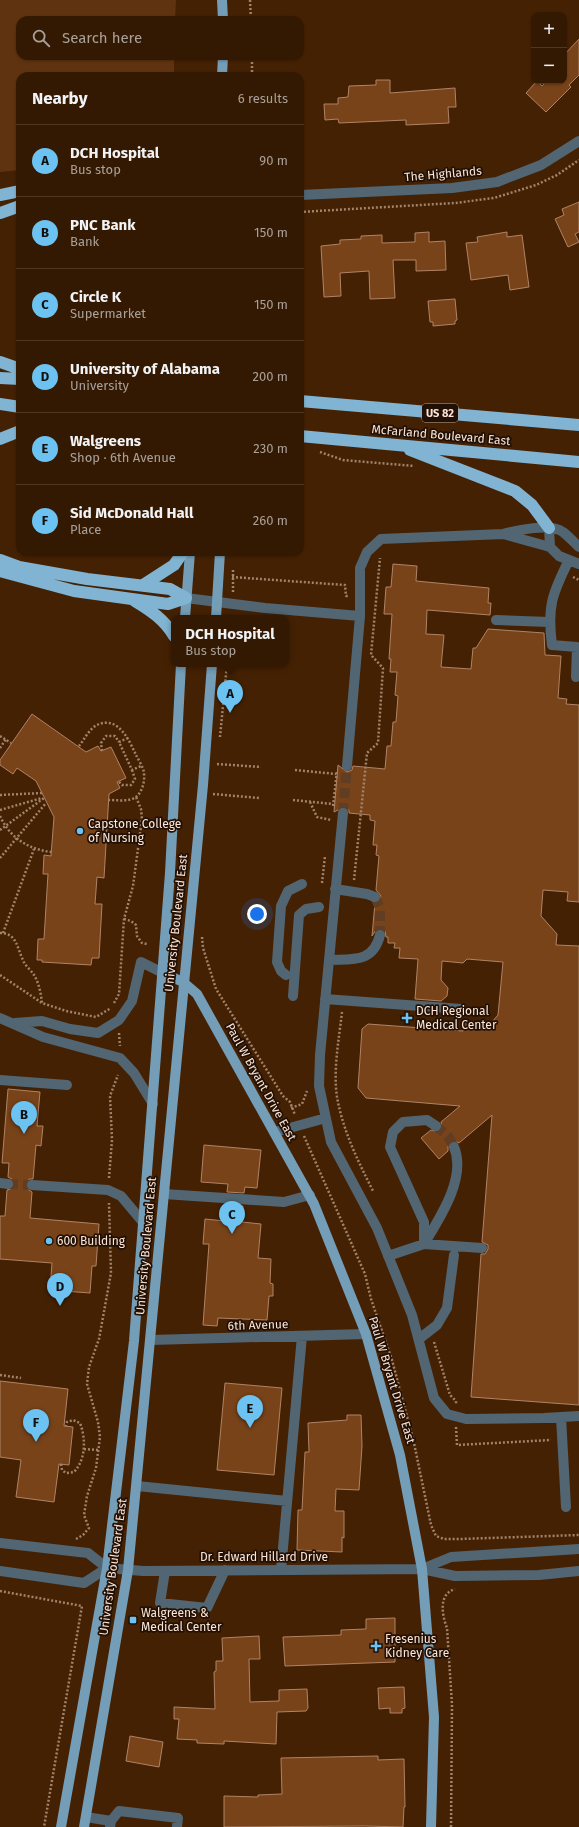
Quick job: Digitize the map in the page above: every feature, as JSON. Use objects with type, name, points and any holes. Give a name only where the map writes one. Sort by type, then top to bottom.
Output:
[{"type":"highway","points":[[0,195],[16,192]]},
{"type":"highway","points":[[0,213],[16,207]]},
{"type":"highway","points":[[0,362],[16,367]]},
{"type":"highway","points":[[0,378],[16,379]]},
{"type":"highway","name":"McFarland Boulevard East","points":[[304,401],[579,425]]},
{"type":"highway","points":[[0,404],[16,406]]},
{"type":"highway","points":[[0,439],[16,433]]},
{"type":"highway","name":"McFarland Boulevard East","points":[[304,436],[579,462]]},
{"type":"highway","points":[[398,445],[515,491],[532,505],[548,528]]},
{"type":"highway","points":[[143,585],[174,565],[180,556]]},
{"type":"highway","points":[[0,560],[19,567],[87,579],[170,589],[186,598]]},
{"type":"highway","points":[[0,571],[74,591],[168,604],[186,598]]},
{"type":"highway","points":[[128,598],[152,611],[171,631]]},
{"type":"main road","points":[[222,0],[222,16]]},
{"type":"main road","points":[[222,72],[223,60]]},
{"type":"main road","points":[[185,615],[190,556]]},
{"type":"main road","points":[[216,615],[220,556]]},
{"type":"main road","name":"University Boulevard East","points":[[61,1827],[107,1568],[134,1341],[142,1221],[153,1104],[170,874],[181,667]]},
{"type":"main road","name":"University Boulevard East","points":[[84,1827],[128,1570],[203,785],[212,667]]},
{"type":"main road","name":"Paul W Bryant Drive East","points":[[163,973],[183,982],[197,994],[275,1132],[310,1195],[366,1334],[400,1455],[422,1569],[434,1717],[431,1827]]},
{"type":"street","name":"The Highlands","points":[[304,195],[452,188],[497,182],[542,165],[579,141]]},
{"type":"street","points":[[548,528],[550,547]]},
{"type":"street","points":[[347,766],[360,616],[360,568],[367,552],[381,539],[502,534],[521,530],[548,528],[562,531],[579,547]]},
{"type":"street","points":[[502,534],[550,547],[559,556],[579,564]]},
{"type":"street","points":[[569,560],[554,591],[549,622],[552,645],[577,646],[576,677]]},
{"type":"street","points":[[186,598],[360,616]]},
{"type":"street","points":[[496,620],[549,622]]},
{"type":"street","points":[[343,813],[320,1056],[319,1086],[331,1142],[377,1228],[412,1315],[434,1398],[447,1414],[466,1419],[579,1416]]},
{"type":"street","points":[[286,975],[281,971],[277,962],[281,906],[288,891],[302,884]]},
{"type":"street","points":[[335,890],[367,894],[375,897]]},
{"type":"street","points":[[293,996],[300,915],[306,909],[319,907]]},
{"type":"street","points":[[329,960],[365,957],[373,952],[378,944],[380,935]]},
{"type":"street","points":[[14,1023],[42,1021],[70,1029],[98,1033],[119,1020],[132,1001],[141,962],[163,973]]},
{"type":"street","points":[[325,999],[461,1009]]},
{"type":"street","points":[[0,1018],[43,1037],[120,1058],[144,1088],[153,1104]]},
{"type":"street","points":[[0,1080],[67,1085]]},
{"type":"street","points":[[275,1132],[326,1118]]},
{"type":"street","points":[[424,1244],[424,1222],[390,1147],[393,1132],[404,1122],[427,1120],[436,1126]]},
{"type":"street","points":[[424,1244],[450,1200],[456,1169],[456,1153],[454,1147]]},
{"type":"street","points":[[32,1185],[108,1190],[121,1196],[142,1221]]},
{"type":"street","points":[[164,1194],[284,1202],[310,1195]]},
{"type":"street","points":[[388,1256],[424,1244],[482,1248]]},
{"type":"street","points":[[419,1339],[437,1324],[447,1308],[454,1255]]},
{"type":"street","name":"6th Avenue","points":[[150,1340],[366,1334]]},
{"type":"street","points":[[281,1570],[302,1336]]},
{"type":"street","points":[[561,1417],[566,1507]]},
{"type":"street","points":[[137,1486],[287,1501]]},
{"type":"street","points":[[0,1543],[88,1553],[107,1568],[84,1583],[0,1571]]},
{"type":"street","name":"Dr. Edward Hillard Drive","points":[[422,1569],[452,1557],[579,1549]]},
{"type":"street","name":"Dr. Edward Hillard Drive","points":[[107,1568],[165,1571],[422,1569],[455,1576],[539,1574],[579,1571]]},
{"type":"street","points":[[165,1571],[160,1603],[207,1608],[225,1570]]},
{"type":"street","points":[[86,1817],[111,1824],[119,1811],[178,1818],[177,1827]]},
{"type":"path","points":[[250,0],[251,16]]},
{"type":"path","points":[[252,60],[252,72]]},
{"type":"path","points":[[355,883],[360,814],[367,753],[378,743],[383,668],[371,655],[381,539]]},
{"type":"path","points":[[233,564],[233,604]]},
{"type":"path","points":[[232,577],[345,585],[346,596],[350,596]]},
{"type":"path","points":[[79,746],[95,726],[101,724],[118,727],[128,738],[144,771],[144,782],[136,797],[126,800],[109,800]]},
{"type":"path","points":[[0,736],[11,743]]},
{"type":"path","points":[[102,751],[101,743],[106,736],[114,736],[119,742],[135,779],[131,785],[122,785],[119,782]]},
{"type":"path","points":[[119,742],[128,738]]},
{"type":"path","points":[[0,748],[6,740]]},
{"type":"path","points":[[217,764],[261,767]]},
{"type":"path","points":[[132,770],[142,766]]},
{"type":"path","points":[[295,770],[336,774]]},
{"type":"path","points":[[0,795],[42,793]]},
{"type":"path","points":[[212,794],[259,798]]},
{"type":"path","points":[[0,975],[42,1003],[66,1011],[96,1017],[111,1008],[119,994],[124,919],[133,886],[142,819],[141,809],[136,797]]},
{"type":"path","points":[[0,810],[44,798],[0,830]]},
{"type":"path","points":[[293,800],[334,804]]},
{"type":"path","points":[[310,802],[317,816],[331,820]]},
{"type":"path","points":[[0,858],[46,803]]},
{"type":"path","points":[[0,816],[5,826],[16,839],[34,849],[51,852]]},
{"type":"path","points":[[34,849],[1,933],[13,937],[17,942],[23,960],[34,975],[38,984],[42,1003]]},
{"type":"path","points":[[124,919],[131,921],[136,925],[137,936],[142,943],[147,944]]},
{"type":"path","points":[[343,1000],[337,1059],[337,1096],[349,1141],[375,1196]]},
{"type":"path","points":[[88,1522],[84,1515],[87,1496],[96,1468],[100,1437],[98,1422],[86,1384],[89,1367],[99,1339],[111,1273],[108,1190],[112,1140],[110,1096],[118,1079],[120,1058],[119,1020],[111,1008]]},
{"type":"path","points":[[430,1330],[450,1395],[456,1401],[457,1445],[562,1439]]},
{"type":"path","points":[[0,1375],[21,1378]]},
{"type":"path","points":[[60,1464],[62,1470],[66,1473],[74,1472],[84,1449],[83,1432],[80,1424],[73,1420],[67,1422],[66,1426]]},
{"type":"path","points":[[84,1449],[99,1450]]},
{"type":"path","points":[[436,1536],[444,1539],[460,1540],[579,1535]]},
{"type":"path","points":[[451,1827],[452,1705],[447,1628],[444,1617],[443,1598],[447,1593],[457,1588]]},
{"type":"path","points":[[0,1591],[82,1606],[44,1827]]},
{"type":"shaded area","points":[[0,0],[176,0],[175,16],[16,16],[16,60],[174,60],[174,72],[16,72],[16,170],[0,172]]},
{"type":"building","points":[[579,39],[579,75],[569,85],[571,87],[546,112],[526,93],[534,84],[540,84],[542,86],[544,84],[567,84],[567,52]]},
{"type":"building","points":[[376,80],[390,80],[390,93],[455,88],[456,107],[448,107],[449,123],[406,125],[406,120],[339,123],[338,119],[325,120],[324,104],[338,104],[338,98],[348,97],[349,86],[376,85]]},
{"type":"building","points":[[579,202],[579,232],[575,234],[579,242],[568,247],[555,219],[564,215],[562,209]]},
{"type":"building","points":[[429,232],[429,242],[445,241],[446,270],[416,271],[416,260],[393,260],[395,298],[370,299],[369,271],[340,273],[341,296],[324,297],[321,246],[340,244],[340,240],[361,239],[361,236],[382,235],[382,243],[415,242],[415,233]]},
{"type":"building","points":[[507,232],[507,237],[522,235],[529,287],[510,290],[508,275],[471,280],[466,243],[478,242],[477,237]]},
{"type":"building","points":[[455,299],[457,320],[455,321],[455,324],[433,326],[433,322],[430,322],[428,301]]},
{"type":"building","points":[[393,564],[417,566],[416,581],[489,588],[488,603],[491,603],[490,615],[427,610],[426,634],[444,635],[441,667],[471,669],[473,648],[476,648],[488,629],[544,633],[545,655],[561,656],[558,698],[567,699],[566,704],[579,705],[579,902],[567,901],[568,892],[543,890],[541,916],[557,934],[556,945],[579,946],[579,1405],[471,1397],[481,1254],[485,1254],[488,1249],[488,1245],[482,1242],[492,1115],[459,1143],[455,1141],[450,1142],[448,1151],[439,1159],[421,1138],[431,1130],[439,1132],[442,1127],[441,1122],[460,1106],[366,1098],[358,1088],[362,1029],[368,1024],[463,1031],[464,1021],[491,1023],[498,1015],[503,962],[467,959],[463,963],[442,961],[441,980],[448,988],[447,996],[441,1001],[415,999],[418,959],[399,958],[400,948],[394,948],[395,943],[388,943],[388,937],[386,937],[383,929],[376,930],[372,936],[375,903],[379,902],[381,896],[376,890],[379,856],[376,855],[377,845],[373,845],[375,821],[370,820],[370,815],[349,813],[349,810],[344,807],[334,812],[338,765],[347,772],[352,770],[353,766],[385,769],[387,746],[391,746],[393,722],[396,722],[398,696],[395,695],[397,672],[390,672],[391,659],[389,659],[392,614],[384,614],[386,587],[391,587]]},
{"type":"building","name":"Capstone College of Nursing","points":[[32,714],[86,752],[98,746],[101,751],[111,747],[126,778],[117,782],[120,788],[109,794],[104,878],[97,877],[95,904],[102,904],[99,958],[92,958],[91,965],[42,962],[42,960],[37,960],[38,939],[44,939],[48,874],[43,874],[44,855],[51,856],[54,817],[36,781],[17,768],[13,774],[0,765],[0,760]]},
{"type":"building","points":[[8,1089],[40,1092],[37,1126],[43,1126],[41,1146],[36,1145],[33,1179],[29,1179],[26,1184],[26,1188],[32,1192],[30,1218],[99,1224],[96,1266],[92,1266],[90,1293],[50,1290],[52,1263],[0,1259],[0,1216],[5,1216],[7,1190],[13,1188],[14,1184],[12,1179],[8,1177],[9,1163],[2,1163]]},
{"type":"building","points":[[204,1145],[261,1150],[257,1188],[245,1187],[244,1193],[227,1192],[228,1184],[201,1182]]},
{"type":"building","points":[[226,1205],[243,1206],[242,1222],[261,1224],[258,1258],[271,1259],[270,1283],[273,1284],[273,1296],[269,1296],[267,1320],[218,1318],[217,1326],[203,1325],[209,1244],[203,1244],[205,1219],[225,1221]]},
{"type":"building","points":[[0,1381],[68,1389],[64,1426],[73,1427],[69,1465],[59,1464],[54,1502],[16,1497],[21,1460],[0,1457]]},
{"type":"building","points":[[225,1383],[282,1388],[274,1475],[217,1470]]},
{"type":"building","points":[[347,1415],[361,1415],[362,1446],[359,1490],[336,1489],[335,1511],[344,1511],[344,1538],[342,1537],[342,1552],[297,1550],[298,1510],[302,1510],[305,1452],[309,1452],[308,1423],[347,1420]]},
{"type":"building","points":[[395,1618],[395,1662],[285,1666],[283,1637],[341,1635],[341,1630],[366,1629],[366,1619]]},
{"type":"building","points":[[259,1636],[260,1659],[249,1659],[250,1702],[279,1701],[279,1690],[307,1689],[308,1708],[306,1711],[277,1712],[276,1744],[224,1741],[224,1744],[197,1743],[197,1740],[177,1739],[179,1719],[174,1719],[174,1707],[215,1709],[214,1672],[216,1671],[216,1661],[223,1661],[222,1638]]},
{"type":"building","points":[[404,1687],[405,1708],[402,1709],[402,1713],[390,1713],[390,1708],[379,1709],[378,1688]]},
{"type":"building","points":[[130,1736],[163,1742],[159,1767],[126,1761]]},
{"type":"building","points":[[378,1756],[378,1760],[404,1759],[405,1807],[403,1827],[224,1827],[224,1796],[258,1797],[258,1795],[282,1794],[281,1758]]},
{"type":"tunnel","points":[[343,813],[347,766]]},
{"type":"tunnel","points":[[375,897],[380,908],[380,935]]},
{"type":"tunnel","points":[[436,1126],[448,1136],[454,1147]]},
{"type":"tunnel","points":[[8,1184],[32,1185]]},
{"type":"place","name":"DCH Hospital","points":[[230,713]]},
{"type":"place","name":"Capstone College of Nursing","points":[[80,831]]},
{"type":"place","name":"DCH Regional Medical Center","points":[[407,1018]]},
{"type":"place","name":"PNC Bank","points":[[24,1134]]},
{"type":"place","name":"Circle K","points":[[232,1234]]},
{"type":"place","name":"600 Building","points":[[49,1241]]},
{"type":"place","name":"University of Alabama","points":[[60,1306]]},
{"type":"place","name":"Walgreens","points":[[250,1428]]},
{"type":"place","name":"Sid McDonald Hall","points":[[36,1442]]},
{"type":"place","name":"Walgreens & Medical Center","points":[[133,1620]]},
{"type":"place","name":"Fresenius Kidney Care","points":[[376,1646]]}]
